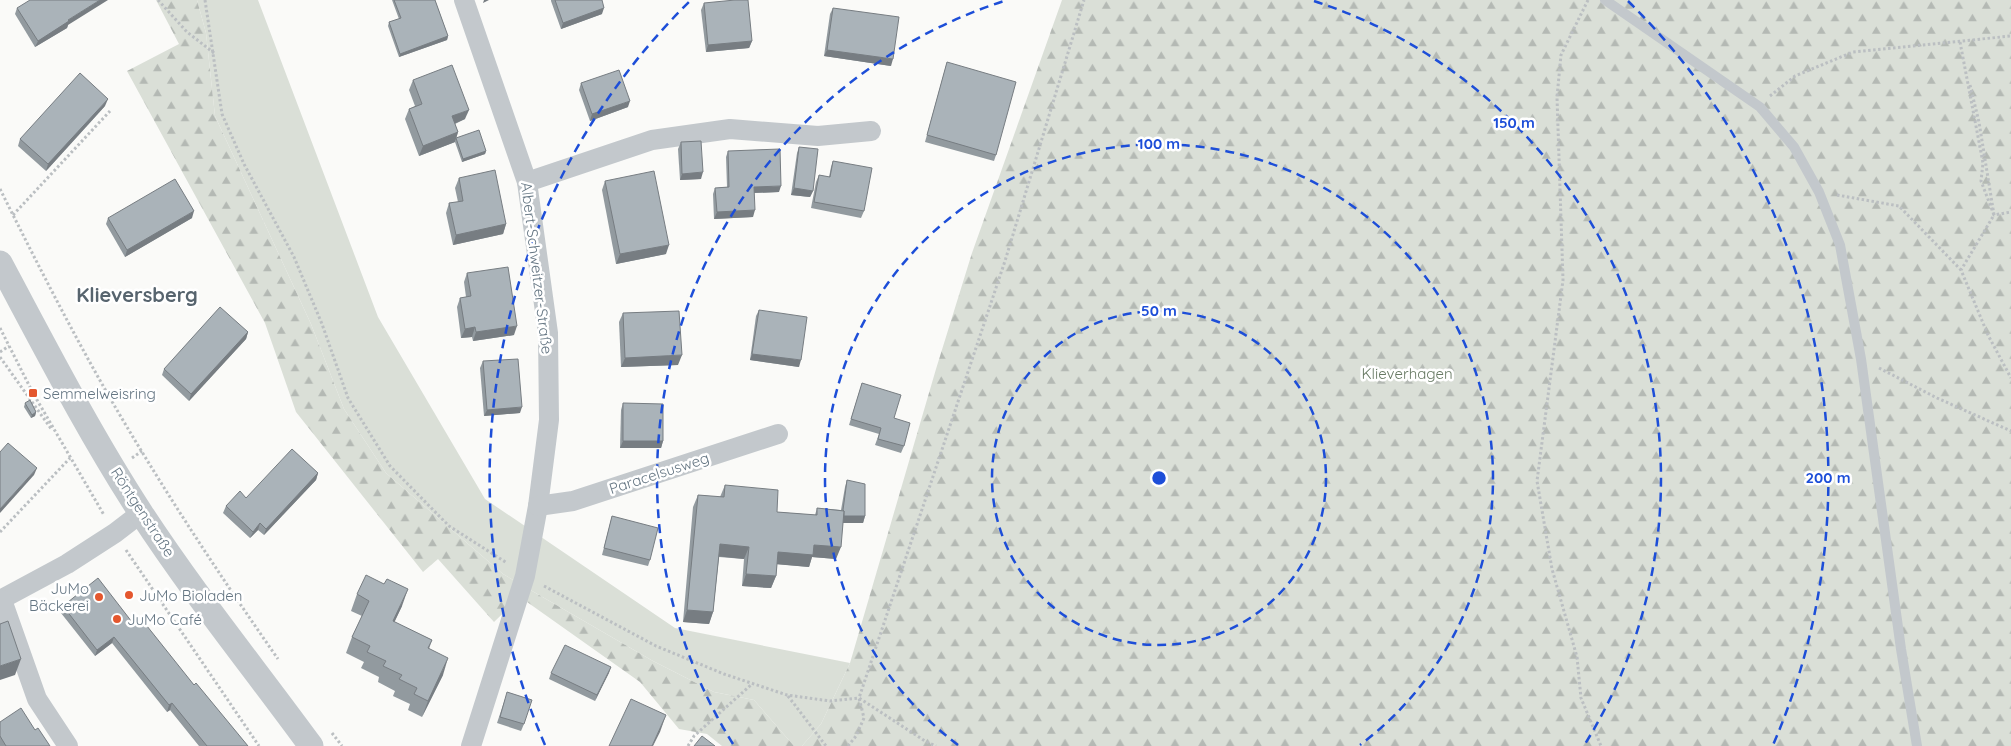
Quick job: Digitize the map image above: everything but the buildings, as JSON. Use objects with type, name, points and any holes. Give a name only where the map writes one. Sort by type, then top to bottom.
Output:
[{"type":"street","name":"Albert-Schweitzer-Straße","points":[[464,0],[528,182],[548,333],[549,420],[538,506],[525,576],[471,746]]},
{"type":"street","points":[[528,182],[652,140],[730,129],[818,136],[871,131]]},
{"type":"street","name":"Röntgenstraße","points":[[0,262],[76,402],[142,513],[210,613],[311,746]]},
{"type":"street","name":"Paracelsusweg","points":[[538,506],[573,501],[778,434]]},
{"type":"street","points":[[68,746],[37,699],[1,600],[67,564],[142,513]]},
{"type":"lane","points":[[1606,0],[1760,107],[1794,147],[1819,192],[1840,245],[1861,359],[1901,649],[1917,746]]},
{"type":"path","points":[[158,0],[187,32],[214,53]]},
{"type":"path","points":[[205,0],[222,114],[244,164],[294,258],[322,324],[348,398],[390,466],[449,526],[525,576],[656,646],[724,674],[787,695],[830,701],[859,698],[925,741],[936,746]]},
{"type":"path","points":[[848,746],[856,736],[864,718],[859,698],[1005,261],[1084,0]]},
{"type":"path","points":[[1588,0],[1561,55],[1557,97],[1563,280],[1537,481],[1552,569],[1577,657],[1581,698],[1601,746]]},
{"type":"path","points":[[1760,107],[1770,96],[1796,76],[1853,52],[2011,36]]},
{"type":"path","points":[[1960,42],[1979,122],[1994,215],[1961,270]]},
{"type":"path","points":[[1960,42],[1983,163],[1981,181],[1994,215]]},
{"type":"path","points":[[13,216],[110,111]]},
{"type":"path","points":[[0,188],[45,278],[126,425],[229,588],[284,667]]},
{"type":"path","points":[[1819,192],[1898,206],[1961,270],[1988,335],[2011,378]]},
{"type":"path","points":[[1994,215],[2011,212]]},
{"type":"path","points":[[0,352],[9,346]]},
{"type":"path","points":[[0,357],[63,446]]},
{"type":"path","points":[[1861,359],[1937,398],[2011,431]]},
{"type":"path","points":[[0,532],[70,458]]},
{"type":"path","points":[[688,746],[694,736],[752,684]]},
{"type":"path","points":[[787,695],[826,746]]},
{"type":"path","points":[[330,730],[342,746]]},
{"type":"green space","points":[[156,0],[197,0],[206,33],[215,116],[311,324],[344,409],[386,473],[503,574],[653,661],[714,692],[754,700],[794,746],[722,746],[707,734],[679,729],[640,682],[520,597],[494,622],[438,559],[423,572],[296,412],[265,323],[127,71],[179,44]]},
{"type":"green space","points":[[197,0],[258,0],[378,317],[485,499],[675,628],[850,663],[821,724],[802,746],[794,746],[754,700],[714,692],[653,661],[503,574],[386,473],[344,409],[311,324],[215,116],[206,33]]},
{"type":"green space","name":"Klieverhagen","points":[[1062,0],[2011,0],[2011,746],[802,746],[821,724],[850,663],[972,253]]},
{"type":"place","name":"Semmelweisring","points":[[33,393]]},
{"type":"place","name":"JuMo Bioladen","points":[[129,595]]},
{"type":"place","name":"JuMo Bäckerei","points":[[99,597]]},
{"type":"place","name":"JuMo Café","points":[[117,619]]},
{"type":"district","name":"Klieversberg","points":[[137,294]]}]
